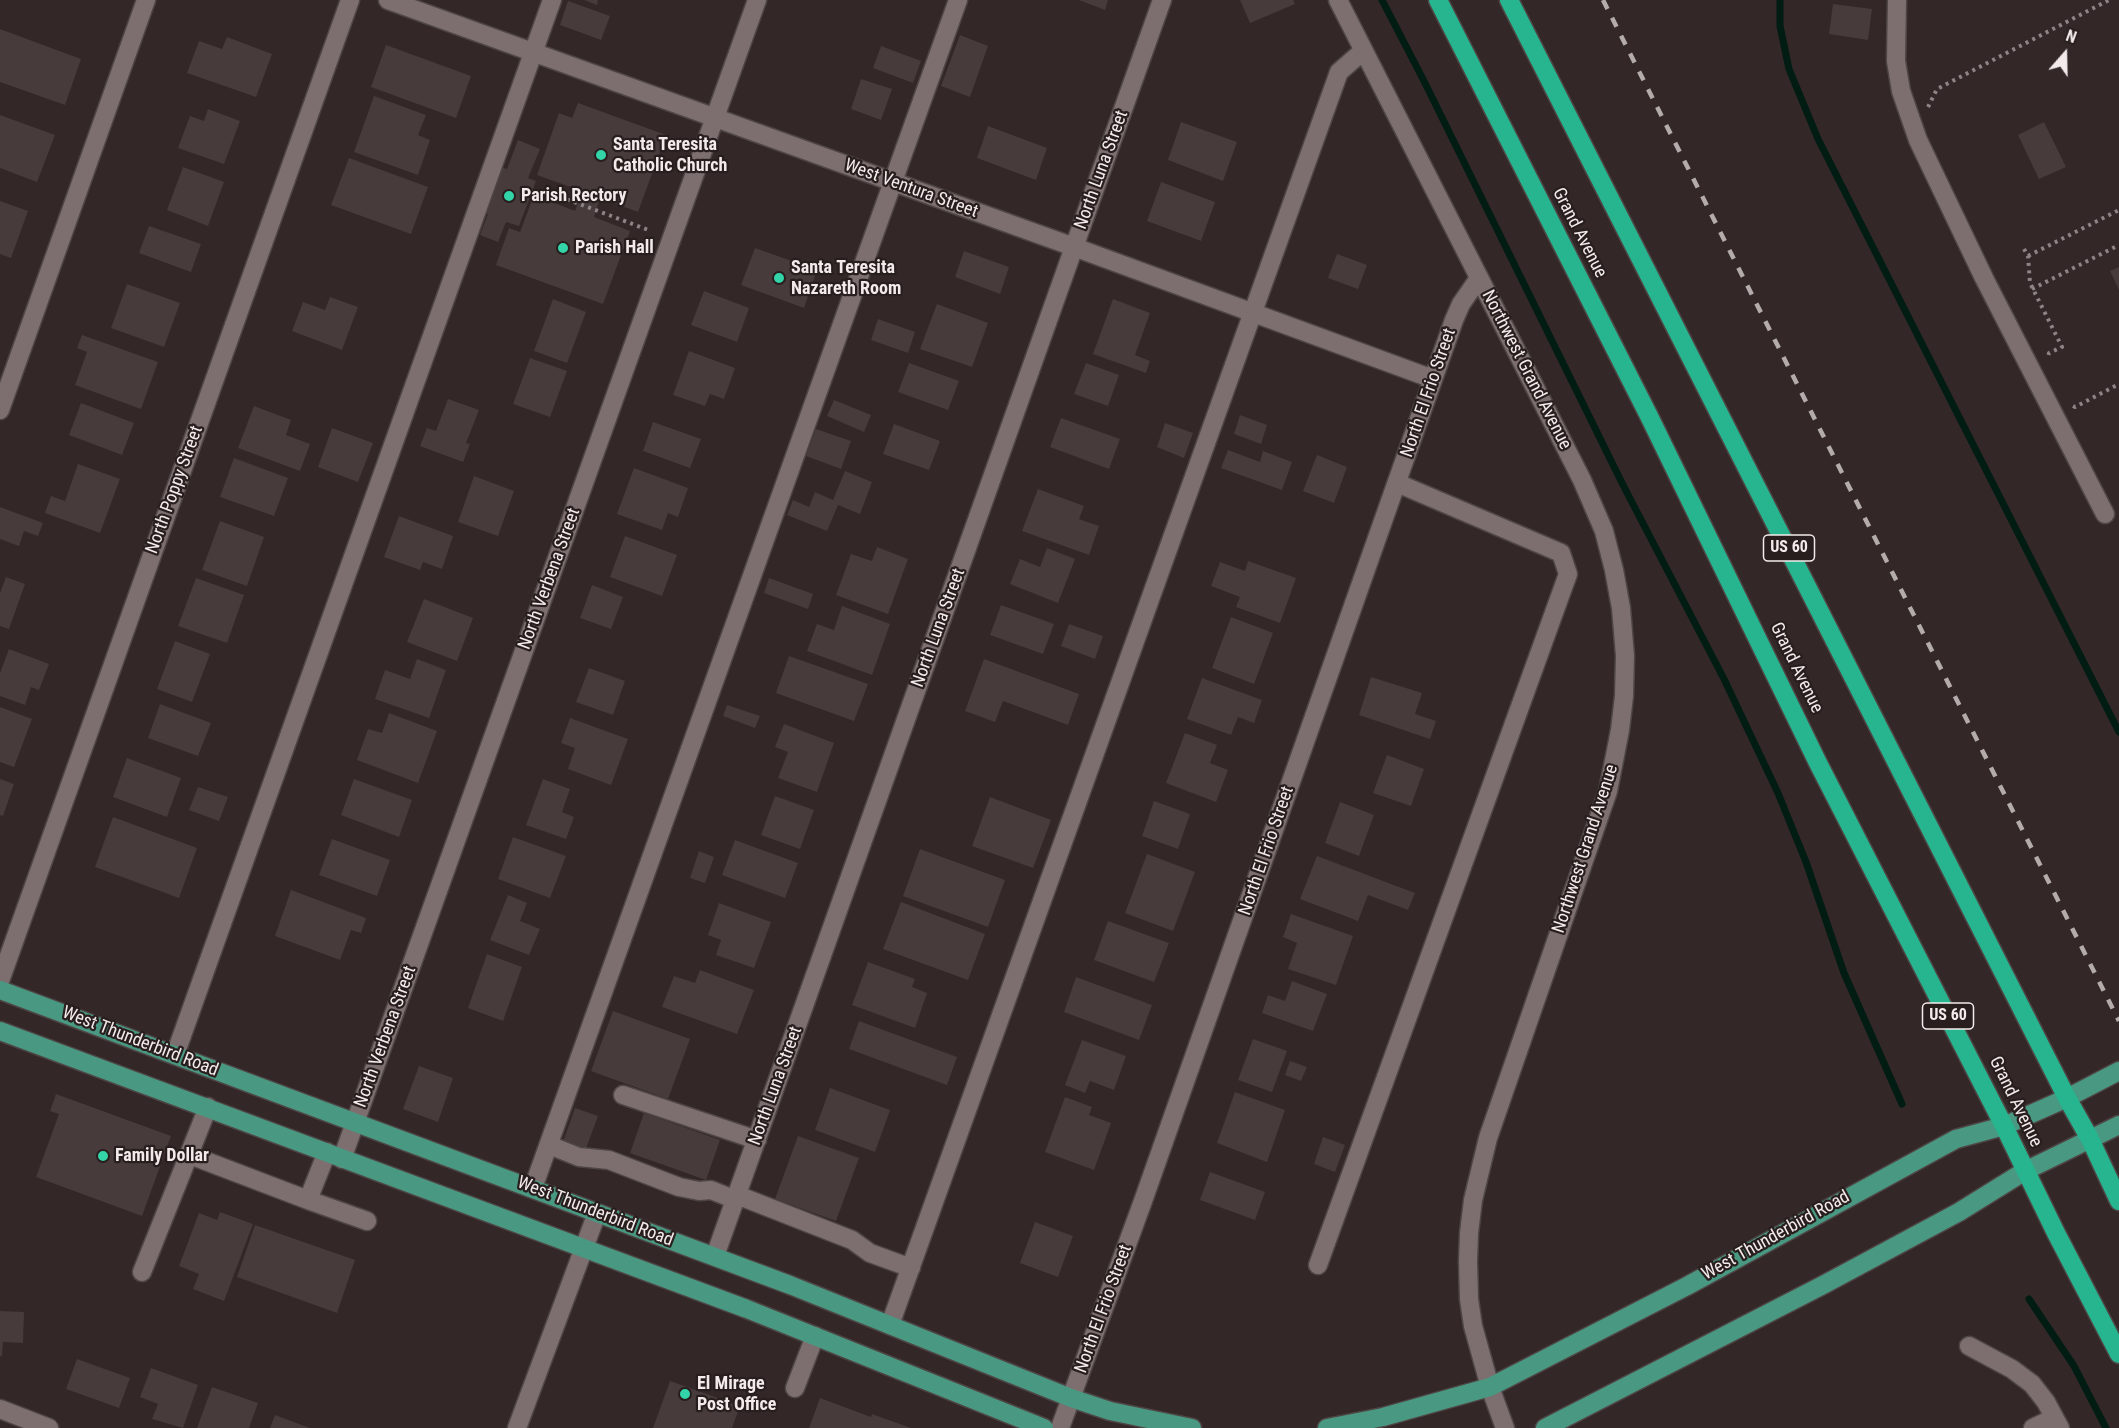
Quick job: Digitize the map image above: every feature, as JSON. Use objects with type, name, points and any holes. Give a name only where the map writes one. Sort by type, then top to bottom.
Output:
[{"type":"highway","name":"Grand Avenue","points":[[1438,0],[1649,416],[1818,763],[2119,1354]]},
{"type":"highway","name":"US 60","points":[[1509,0],[2067,1098],[2090,1139],[2119,1201]]},
{"type":"main road","name":"West Thunderbird Road","points":[[0,990],[715,1256],[1071,1398],[1110,1412],[1192,1428]]},
{"type":"main road","name":"West Thunderbird Road","points":[[0,1031],[815,1336],[1044,1428]]},
{"type":"main road","name":"West Thunderbird Road","points":[[1327,1428],[1383,1417],[1490,1387],[1687,1286],[1956,1139],[2004,1126],[2067,1098],[2119,1071]]},
{"type":"main road","points":[[1545,1428],[1823,1285],[1959,1212],[2025,1171],[2119,1125]]},
{"type":"street","points":[[0,410],[146,0]]},
{"type":"street","name":"North Poppy Street","points":[[0,981],[350,0]]},
{"type":"street","name":"West Ventura Street","points":[[388,0],[1434,379]]},
{"type":"street","points":[[175,1055],[552,0]]},
{"type":"street","name":"North Verbena Street","points":[[309,1200],[355,1123],[757,0]]},
{"type":"street","points":[[533,1188],[958,0]]},
{"type":"street","name":"North Luna Street","points":[[715,1256],[1162,0]]},
{"type":"street","name":"Northwest Grand Avenue","points":[[1338,0],[1582,480],[1604,531],[1618,589],[1625,656],[1624,696],[1608,791],[1488,1138],[1473,1200],[1468,1233],[1469,1299],[1475,1341],[1490,1387]]},
{"type":"street","points":[[1897,0],[1896,61],[1901,91],[1918,140],[1984,278],[2105,514]]},
{"type":"street","points":[[890,1325],[1339,72],[1363,51]]},
{"type":"street","name":"North El Frio Street","points":[[1060,1428],[1143,1202],[1461,304],[1479,278]]},
{"type":"street","points":[[1318,1265],[1568,574],[1561,553],[1397,483]]},
{"type":"street","points":[[623,1095],[757,1140]]},
{"type":"street","points":[[142,1272],[208,1107]]},
{"type":"street","points":[[549,1145],[579,1157],[609,1160],[679,1187],[699,1191],[711,1190],[736,1197],[852,1240],[870,1253],[910,1268]]},
{"type":"street","points":[[190,1155],[367,1221]]},
{"type":"street","points":[[518,1428],[597,1213]]},
{"type":"street","points":[[795,1388],[815,1336]]},
{"type":"street","points":[[1969,1346],[2012,1369],[2032,1384],[2046,1402],[2057,1423],[2033,1428]]},
{"type":"street","points":[[1490,1387],[1505,1428]]},
{"type":"street","points":[[0,1409],[49,1428]]},
{"type":"path","points":[[1911,122],[1929,106],[1937,89],[2109,0]]},
{"type":"path","points":[[553,194],[651,231]]},
{"type":"path","points":[[2028,256],[2119,210]]},
{"type":"path","points":[[2032,289],[2119,245]]},
{"type":"path","points":[[2024,249],[2028,256],[2028,278],[2032,289],[2062,347],[2049,353],[2049,361]]},
{"type":"path","points":[[2070,405],[2075,407],[2119,384]]},
{"type":"building","points":[[584,0],[598,0],[597,5]]},
{"type":"building","points":[[1079,0],[1108,0],[1105,10]]},
{"type":"building","points":[[1240,0],[1293,0],[1295,4],[1250,23]]},
{"type":"building","points":[[568,1],[610,16],[601,40],[560,25]]},
{"type":"building","points":[[1833,4],[1872,9],[1868,40],[1829,34]]},
{"type":"building","points":[[0,29],[81,59],[65,105],[0,82]]},
{"type":"building","points":[[960,35],[988,46],[970,97],[941,86]]},
{"type":"building","points":[[227,37],[272,54],[256,97],[187,73],[199,41],[222,49]]},
{"type":"building","points":[[386,45],[471,76],[456,118],[371,87]]},
{"type":"building","points":[[881,46],[921,61],[913,83],[873,68]]},
{"type":"building","points":[[861,79],[892,89],[881,120],[851,109]]},
{"type":"building","points":[[374,96],[426,115],[418,135],[430,140],[418,175],[354,152]]},
{"type":"building","points":[[578,103],[666,135],[638,212],[600,198],[594,217],[630,231],[603,304],[496,265],[509,228],[520,232],[534,195],[575,211],[582,191],[537,175],[559,113],[572,118]]},
{"type":"building","points":[[208,109],[240,121],[224,164],[178,148],[190,116],[204,121]]},
{"type":"building","points":[[0,115],[55,135],[37,182],[0,168]]},
{"type":"building","points":[[1181,122],[1237,142],[1223,181],[1168,160]]},
{"type":"building","points":[[2044,122],[2066,167],[2039,179],[2018,135]]},
{"type":"building","points":[[988,126],[1047,148],[1036,180],[977,158]]},
{"type":"building","name":"Parish Rectory","points":[[518,140],[540,149],[528,178],[536,181],[519,226],[506,222],[498,242],[480,235],[488,214],[483,212],[500,167],[507,169]]},
{"type":"building","points":[[349,158],[428,187],[411,234],[331,205]]},
{"type":"building","points":[[183,167],[224,182],[208,226],[167,210]]},
{"type":"building","points":[[1161,182],[1215,202],[1201,241],[1147,221]]},
{"type":"building","points":[[0,201],[28,211],[11,258],[0,254]]},
{"type":"building","points":[[149,226],[201,244],[191,272],[139,253]]},
{"type":"building","name":"Santa Teresita Nazareth Room","points":[[755,248],[817,270],[804,308],[741,285]]},
{"type":"building","points":[[964,251],[1009,267],[1000,294],[955,277]]},
{"type":"building","points":[[1337,254],[1367,265],[1358,289],[1328,278]]},
{"type":"building","points":[[2119,267],[2119,290],[2110,271]]},
{"type":"building","points":[[127,284],[180,303],[164,347],[111,328]]},
{"type":"building","points":[[704,291],[749,308],[737,342],[691,325]]},
{"type":"building","points":[[330,297],[358,307],[342,350],[292,331],[303,302],[325,310]]},
{"type":"building","points":[[553,299],[586,312],[567,363],[534,351]]},
{"type":"building","points":[[1113,299],[1150,313],[1135,355],[1150,361],[1146,373],[1093,354]]},
{"type":"building","points":[[937,304],[988,323],[972,367],[920,349]]},
{"type":"building","points":[[878,319],[915,332],[908,353],[871,340]]},
{"type":"building","points":[[82,335],[158,362],[141,409],[75,385],[87,352],[77,348]]},
{"type":"building","points":[[689,351],[735,368],[724,399],[710,394],[705,406],[673,395]]},
{"type":"building","points":[[530,358],[567,371],[550,417],[513,404]]},
{"type":"building","points":[[909,363],[959,381],[948,410],[898,392]]},
{"type":"building","points":[[1086,363],[1119,375],[1108,406],[1074,394]]},
{"type":"building","points":[[448,399],[479,410],[466,443],[470,444],[463,462],[420,446],[427,428],[436,431]]},
{"type":"building","points":[[834,400],[871,415],[864,432],[827,416]]},
{"type":"building","points":[[81,403],[134,423],[122,455],[69,435]]},
{"type":"building","points":[[254,406],[291,420],[286,435],[310,444],[300,471],[238,448]]},
{"type":"building","points":[[1240,415],[1267,425],[1261,444],[1234,434]]},
{"type":"building","points":[[1061,418],[1120,439],[1109,469],[1050,447]]},
{"type":"building","points":[[653,422],[701,439],[690,468],[643,451]]},
{"type":"building","points":[[1165,423],[1193,433],[1184,458],[1157,447]]},
{"type":"building","points":[[894,424],[940,441],[929,470],[883,454]]},
{"type":"building","points":[[332,428],[373,443],[358,482],[318,467]]},
{"type":"building","points":[[816,429],[851,441],[841,469],[806,456]]},
{"type":"building","points":[[1228,450],[1260,462],[1263,451],[1292,462],[1282,490],[1221,468]]},
{"type":"building","points":[[1317,455],[1347,467],[1334,503],[1303,491]]},
{"type":"building","points":[[234,458],[288,478],[274,516],[220,497]]},
{"type":"building","points":[[78,464],[120,479],[100,533],[45,513],[51,496],[65,501]]},
{"type":"building","points":[[634,468],[688,488],[678,517],[668,513],[662,530],[617,514]]},
{"type":"building","points":[[845,471],[872,482],[860,514],[838,505],[827,531],[787,515],[793,500],[809,507],[815,492],[833,500]]},
{"type":"building","points":[[474,476],[514,491],[498,536],[458,522]]},
{"type":"building","points":[[1038,489],[1084,506],[1079,519],[1099,526],[1089,555],[1022,531]]},
{"type":"building","points":[[0,507],[43,523],[38,536],[24,531],[19,546],[0,539]]},
{"type":"building","points":[[399,516],[453,536],[442,569],[423,562],[420,570],[384,557]]},
{"type":"building","points":[[220,521],[264,537],[247,586],[202,570]]},
{"type":"building","points":[[625,536],[677,555],[662,596],[610,577]]},
{"type":"building","points":[[877,547],[908,559],[888,614],[836,595],[851,554],[872,561]]},
{"type":"building","points":[[1047,548],[1075,559],[1058,603],[1010,584],[1020,559],[1040,567]]},
{"type":"building","points":[[1248,561],[1296,578],[1280,623],[1236,607],[1240,597],[1211,586],[1220,562],[1245,571]]},
{"type":"building","points":[[6,577],[25,584],[9,629],[0,626],[0,593]]},
{"type":"building","points":[[196,578],[244,595],[227,643],[178,626]]},
{"type":"building","points":[[769,578],[813,594],[808,609],[764,593]]},
{"type":"building","points":[[592,585],[623,597],[611,629],[580,618]]},
{"type":"building","points":[[424,599],[473,618],[457,661],[407,642]]},
{"type":"building","points":[[1001,605],[1054,624],[1043,654],[990,635]]},
{"type":"building","points":[[842,606],[890,624],[872,675],[807,651],[817,624],[834,630]]},
{"type":"building","points":[[1231,617],[1273,633],[1254,684],[1212,668]]},
{"type":"building","points":[[1069,624],[1103,636],[1095,659],[1061,646]]},
{"type":"building","points":[[175,641],[210,654],[192,702],[157,689]]},
{"type":"building","points":[[9,649],[49,664],[39,690],[31,687],[25,705],[0,696],[0,673]]},
{"type":"building","points":[[789,656],[868,684],[854,721],[776,693]]},
{"type":"building","points":[[417,659],[446,670],[429,718],[375,699],[385,670],[410,679]]},
{"type":"building","points":[[984,659],[1079,694],[1068,725],[1003,701],[995,722],[965,711]]},
{"type":"building","points":[[589,668],[625,681],[613,715],[576,702]]},
{"type":"building","points":[[1371,677],[1422,693],[1415,714],[1436,721],[1430,739],[1359,715]]},
{"type":"building","points":[[1202,678],[1262,700],[1254,723],[1238,717],[1231,735],[1187,719]]},
{"type":"building","points":[[160,704],[211,723],[198,756],[148,738]]},
{"type":"building","points":[[727,705],[760,716],[755,728],[723,716]]},
{"type":"building","points":[[0,707],[32,719],[14,767],[0,762]]},
{"type":"building","points":[[389,713],[437,731],[418,783],[357,760],[368,729],[382,733]]},
{"type":"building","points":[[570,718],[628,739],[611,785],[568,769],[575,748],[561,743]]},
{"type":"building","points":[[784,724],[834,743],[817,792],[778,778],[788,752],[775,747]]},
{"type":"building","points":[[1185,733],[1217,745],[1210,763],[1228,770],[1216,802],[1166,783]]},
{"type":"building","points":[[1387,755],[1424,769],[1411,806],[1373,793]]},
{"type":"building","points":[[127,758],[181,778],[167,817],[113,797]]},
{"type":"building","points":[[0,779],[14,784],[3,816],[0,815]]},
{"type":"building","points":[[354,779],[412,800],[399,837],[341,815]]},
{"type":"building","points":[[543,779],[570,789],[562,812],[574,817],[566,839],[526,825]]},
{"type":"building","points":[[198,787],[228,797],[219,821],[189,810]]},
{"type":"building","points":[[775,796],[814,810],[800,849],[761,835]]},
{"type":"building","points":[[990,797],[1051,820],[1033,868],[972,846]]},
{"type":"building","points":[[1154,801],[1190,814],[1178,849],[1142,836]]},
{"type":"building","points":[[1340,802],[1374,815],[1359,856],[1325,843]]},
{"type":"building","points":[[113,817],[197,848],[179,898],[95,867]]},
{"type":"building","points":[[513,837],[566,856],[550,898],[498,879]]},
{"type":"building","points":[[332,839],[390,860],[377,896],[319,875]]},
{"type":"building","points":[[735,840],[798,863],[785,898],[722,875]]},
{"type":"building","points":[[920,849],[1005,880],[988,927],[903,896]]},
{"type":"building","points":[[699,851],[714,857],[705,883],[690,878]]},
{"type":"building","points":[[1147,854],[1195,872],[1173,931],[1125,913]]},
{"type":"building","points":[[1317,856],[1415,893],[1408,910],[1368,895],[1358,921],[1300,899]]},
{"type":"building","points":[[291,890],[366,918],[361,933],[351,930],[340,960],[275,936]]},
{"type":"building","points":[[508,895],[527,903],[520,921],[540,929],[529,955],[490,940]]},
{"type":"building","points":[[901,902],[985,934],[968,980],[883,949]]},
{"type":"building","points":[[719,903],[771,922],[754,968],[716,955],[721,940],[708,935]]},
{"type":"building","points":[[1291,914],[1353,936],[1336,985],[1288,969],[1297,943],[1283,937]]},
{"type":"building","points":[[1108,921],[1169,943],[1154,982],[1094,960]]},
{"type":"building","points":[[487,954],[522,967],[503,1021],[468,1008]]},
{"type":"building","points":[[868,962],[915,979],[912,987],[927,993],[915,1028],[852,1005]]},
{"type":"building","points":[[700,970],[754,990],[737,1034],[662,1007],[674,976],[695,983]]},
{"type":"building","points":[[1076,977],[1152,1005],[1139,1040],[1064,1012]]},
{"type":"building","points":[[1292,981],[1327,994],[1313,1031],[1262,1013],[1268,995],[1285,1001]]},
{"type":"building","points":[[613,1011],[690,1039],[668,1099],[591,1071]]},
{"type":"building","points":[[859,1021],[957,1057],[947,1085],[849,1049]]},
{"type":"building","points":[[1253,1039],[1287,1051],[1272,1092],[1238,1080]]},
{"type":"building","points":[[1082,1040],[1126,1056],[1114,1090],[1090,1081],[1085,1093],[1065,1085]]},
{"type":"building","points":[[1290,1061],[1307,1067],[1301,1081],[1285,1075]]},
{"type":"building","points":[[419,1066],[453,1078],[438,1122],[403,1109]]},
{"type":"building","points":[[830,1088],[890,1110],[875,1152],[815,1130]]},
{"type":"building","points":[[1235,1092],[1285,1110],[1267,1162],[1217,1143]]},
{"type":"building","name":"Family Dollar","points":[[56,1094],[171,1136],[142,1216],[36,1177],[59,1114],[50,1111]]},
{"type":"building","points":[[1065,1097],[1092,1107],[1089,1115],[1111,1123],[1094,1170],[1045,1152]]},
{"type":"building","points":[[575,1108],[598,1116],[584,1154],[562,1145]]},
{"type":"building","points":[[644,1113],[720,1140],[706,1180],[630,1153]]},
{"type":"building","points":[[798,1136],[859,1158],[836,1221],[775,1199]]},
{"type":"building","points":[[1323,1137],[1345,1145],[1335,1172],[1314,1164]]},
{"type":"building","points":[[1210,1172],[1265,1192],[1255,1220],[1200,1200]]},
{"type":"building","points":[[220,1212],[253,1224],[224,1301],[193,1289],[199,1274],[179,1266],[199,1213],[217,1220]]},
{"type":"building","points":[[1035,1222],[1073,1236],[1058,1277],[1020,1263]]},
{"type":"building","points":[[255,1225],[355,1260],[337,1313],[237,1277]]},
{"type":"building","points":[[0,1311],[24,1312],[23,1343],[3,1342],[2,1356],[0,1356]]},
{"type":"building","points":[[77,1359],[130,1378],[119,1408],[66,1389]]},
{"type":"building","points":[[151,1368],[198,1385],[183,1428],[152,1419],[158,1404],[140,1397]]},
{"type":"building","name":"El Mirage Post Office","points":[[670,1381],[740,1406],[732,1428],[653,1428]]},
{"type":"building","points":[[212,1387],[258,1403],[249,1428],[197,1428]]},
{"type":"building","points":[[820,1398],[871,1417],[872,1414],[911,1428],[809,1428]]},
{"type":"building","points":[[275,1415],[310,1428],[270,1428]]},
{"type":"waterway","points":[[1382,0],[1623,485],[1724,679],[1778,793],[1806,862],[1844,973],[1902,1104]]},
{"type":"waterway","points":[[1780,0],[1780,26],[1789,69],[1818,139],[2119,732]]},
{"type":"waterway","points":[[2029,1299],[2074,1366],[2106,1428]]},
{"type":"railway","points":[[1603,0],[2119,1021]]},
{"type":"place","name":"Santa Teresita Catholic Church","points":[[601,155]]},
{"type":"place","name":"Parish Rectory","points":[[509,196]]},
{"type":"place","name":"Parish Hall","points":[[563,248]]},
{"type":"place","name":"Santa Teresita Nazareth Room","points":[[779,278]]},
{"type":"place","name":"Family Dollar","points":[[103,1156]]},
{"type":"place","name":"El Mirage Post Office","points":[[685,1394]]}]
